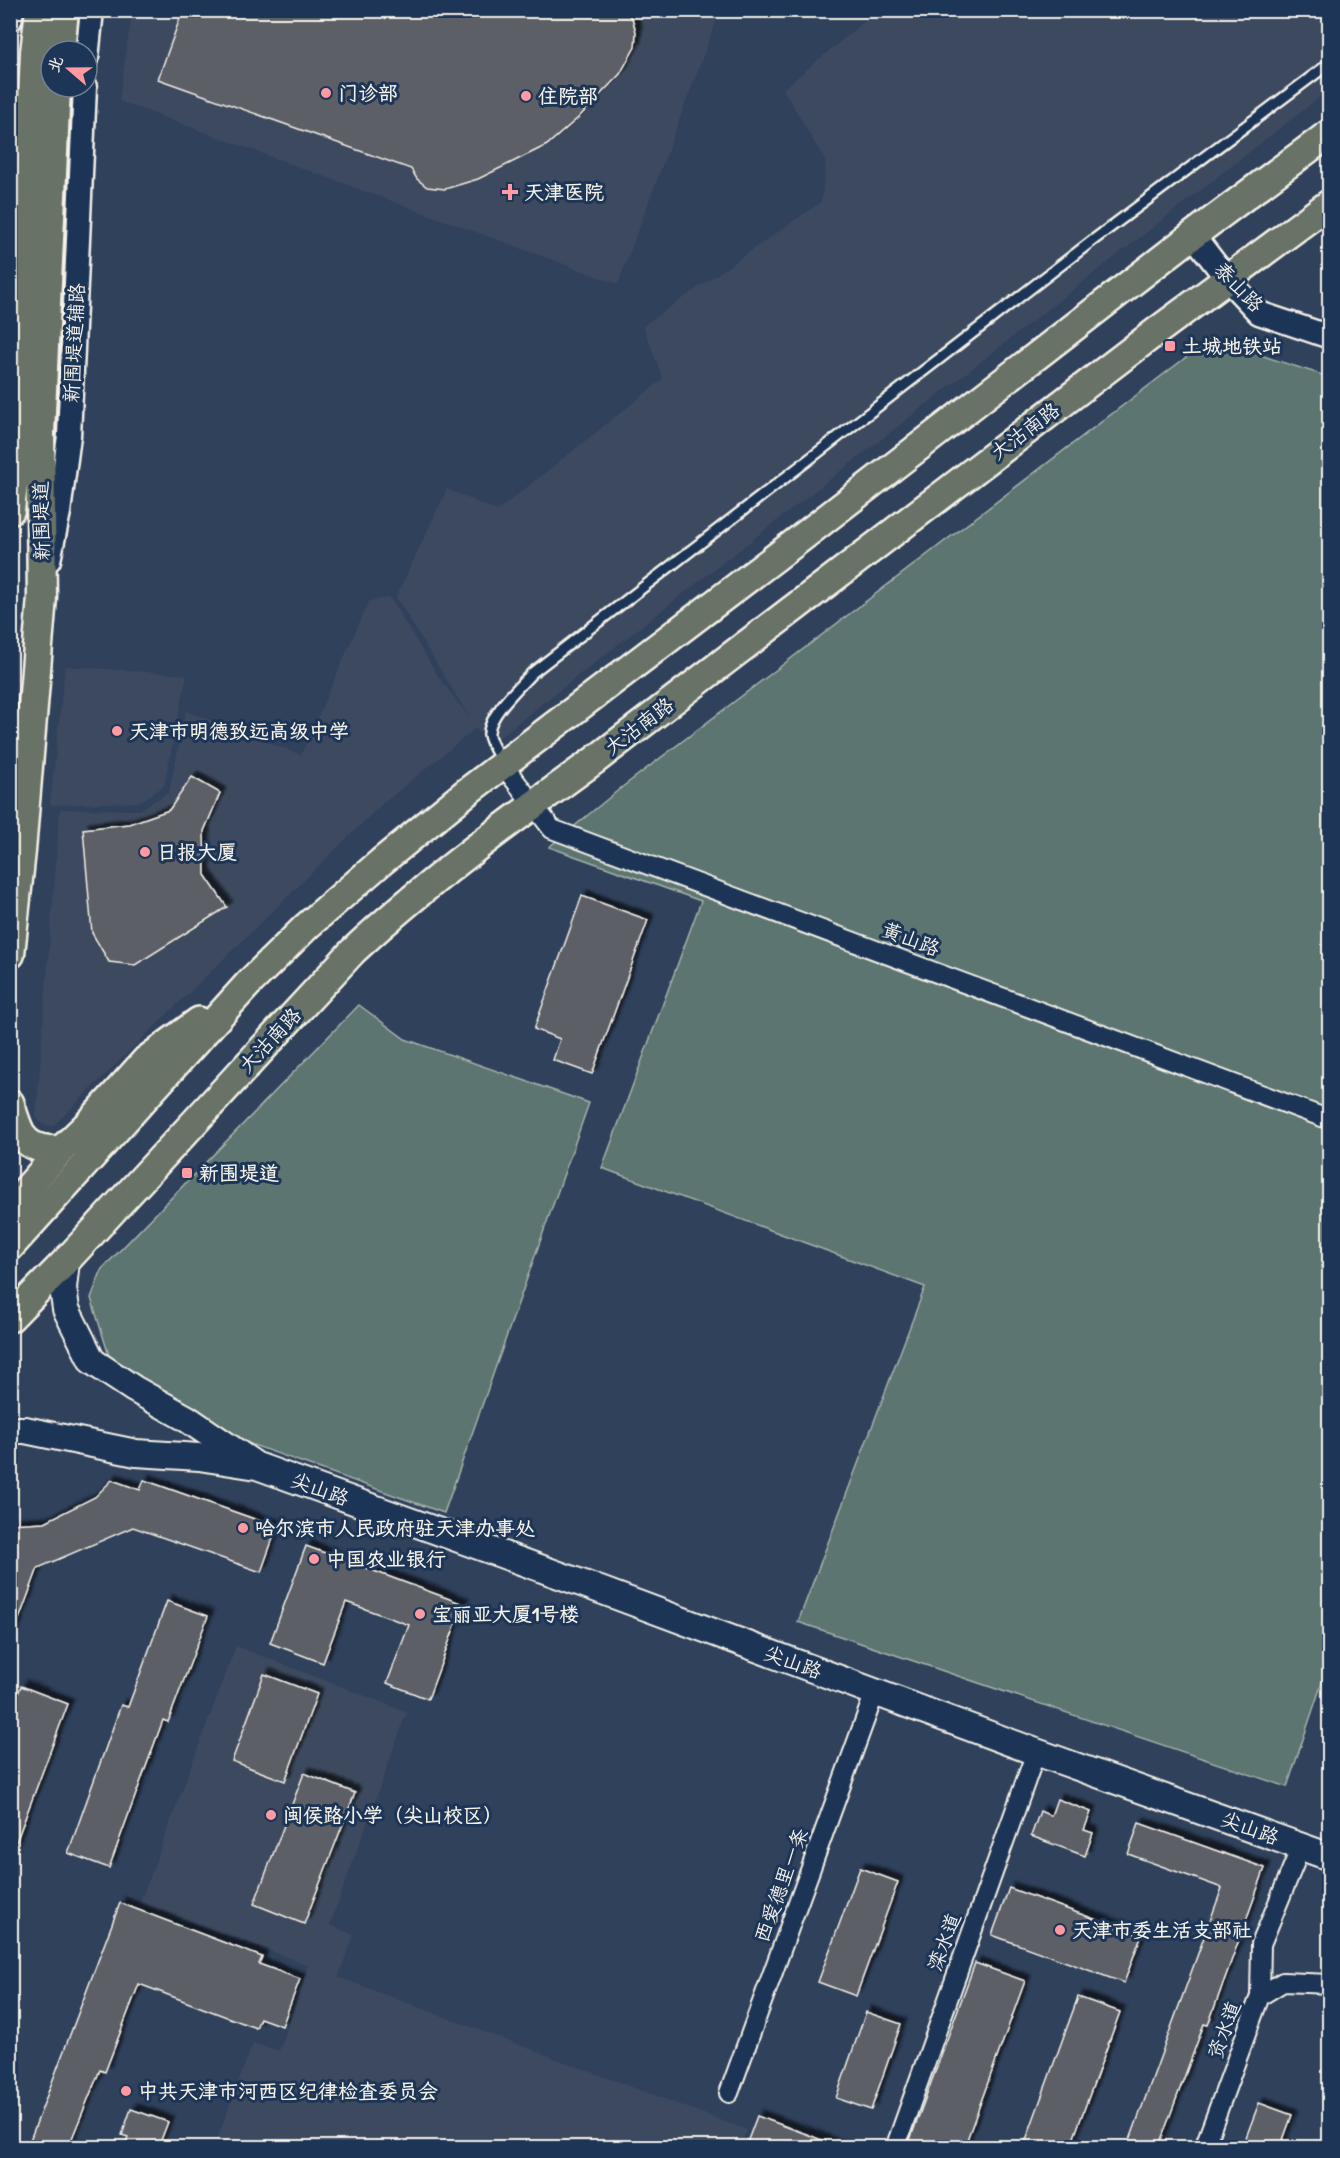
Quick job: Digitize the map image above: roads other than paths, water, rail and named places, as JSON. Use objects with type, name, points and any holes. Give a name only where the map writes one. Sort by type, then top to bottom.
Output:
[{"type":"highway","name":"新围堤道","points":[[10,954],[42,597],[30,433],[35,64],[40,10]]},
{"type":"highway","points":[[61,39],[64,10]]},
{"type":"highway","name":"新围堤道","points":[[10,510],[30,433],[55,99]]},
{"type":"main road","points":[[10,1247],[248,984],[307,926],[381,862],[503,765],[1329,133]]},
{"type":"main road","name":"大沽南路","points":[[10,1318],[66,1261],[163,1153],[352,951],[421,891],[1329,203]]},
{"type":"main road","points":[[10,1208],[146,1060],[248,984]]},
{"type":"main road","points":[[10,1103],[19,1132],[31,1146],[46,1150],[61,1150]]},
{"type":"main road","name":"尖山路","points":[[66,1261],[63,1288],[66,1309],[92,1361],[134,1389],[186,1418],[257,1466]]},
{"type":"main road","name":"尖山路","points":[[10,1430],[35,1432],[136,1453],[199,1457],[257,1466],[1329,1857]]},
{"type":"street","points":[[10,20],[12,10]]},
{"type":"street","points":[[89,39],[92,10]]},
{"type":"street","name":"新围堤道辅路","points":[[42,597],[59,512],[69,436],[84,99]]},
{"type":"street","name":"泰山路","points":[[1193,235],[1227,279],[1258,313],[1329,337]]},
{"type":"street","name":"黄山路","points":[[503,765],[532,806],[552,829],[1329,1120]]},
{"type":"street","name":"西爱德里一条","points":[[729,2093],[875,1692]]},
{"type":"street","name":"滦水道","points":[[895,2148],[1036,1752]]},
{"type":"street","points":[[1260,1996],[1261,1944],[1300,1847]]},
{"type":"street","name":"资水道","points":[[1204,2148],[1260,1996],[1282,1982],[1329,1984]]},
{"type":"lane","points":[[503,765],[489,736],[492,722],[507,700],[532,673],[1092,241],[1329,63]]},
{"type":"place","name":"门诊部","points":[[326,93]]},
{"type":"place","name":"住院部","points":[[526,96]]},
{"type":"place","name":"天津医院","points":[[510,192]]},
{"type":"place","name":"土城地铁站","points":[[1170,346]]},
{"type":"place","name":"天津市明德致远高级中学","points":[[117,731]]},
{"type":"place","name":"日报大厦","points":[[145,852]]},
{"type":"place","name":"新围堤道","points":[[187,1173]]},
{"type":"place","name":"哈尔滨市人民政府驻天津办事处","points":[[243,1528]]},
{"type":"place","name":"中国农业银行","points":[[314,1559]]},
{"type":"place","name":"宝丽亚大厦1号楼","points":[[420,1614]]},
{"type":"place","name":"闽侯路小学（尖山校区）","points":[[271,1815]]},
{"type":"place","name":"天津市委生活支部社","points":[[1060,1930]]},
{"type":"place","name":"中共天津市河西区纪律检查委员会","points":[[126,2091]]}]
